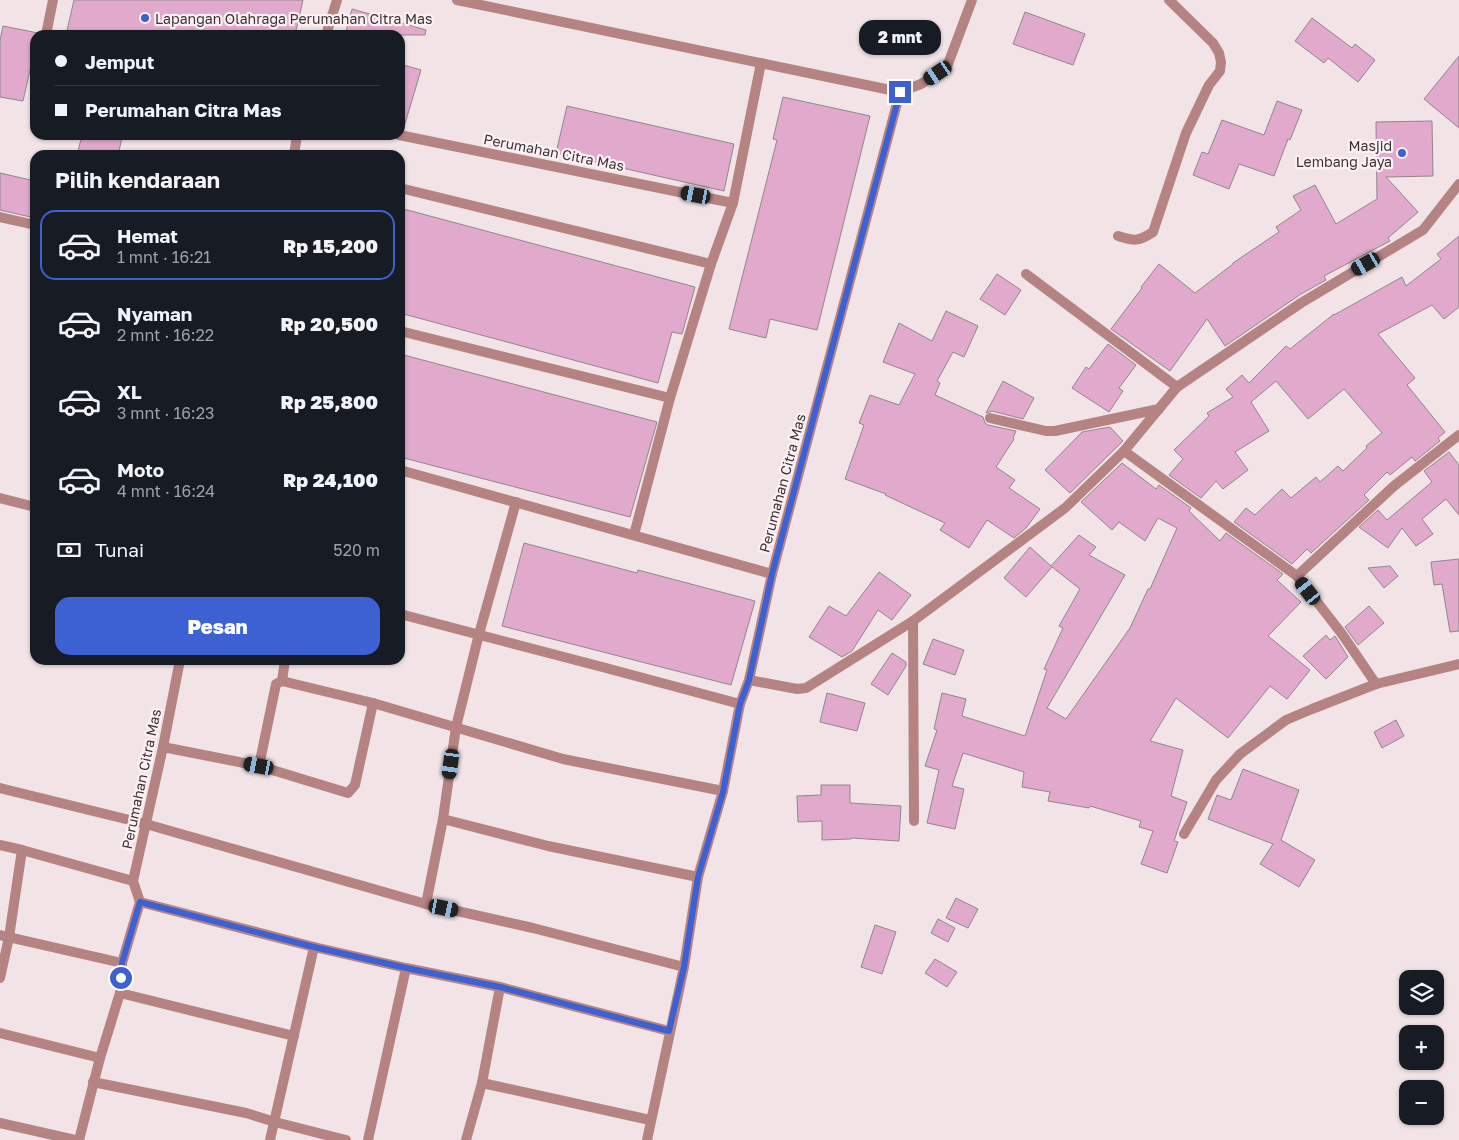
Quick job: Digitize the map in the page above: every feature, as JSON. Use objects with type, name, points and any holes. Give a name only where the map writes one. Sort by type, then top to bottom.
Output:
[{"type":"street","points":[[47,30],[53,0]]},
{"type":"street","points":[[328,30],[337,0]]},
{"type":"street","points":[[457,0],[900,92],[921,84],[948,64],[972,0]]},
{"type":"street","points":[[1118,236],[1134,240],[1143,238],[1153,232],[1186,133],[1209,86],[1220,71],[1219,52],[1212,42],[1169,0]]},
{"type":"street","points":[[634,535],[670,398],[711,264],[733,203],[761,63]]},
{"type":"street","name":"Perumahan Citra Mas","points":[[647,1140],[684,967],[698,877],[723,792],[740,704],[749,680],[772,574],[900,92]]},
{"type":"street","name":"Perumahan Citra Mas","points":[[405,136],[733,203]]},
{"type":"street","points":[[749,680],[797,690],[806,688],[912,620],[1065,508],[1124,451],[1178,387],[1301,303],[1423,230],[1459,184]]},
{"type":"street","points":[[405,189],[711,264]]},
{"type":"street","points":[[0,217],[30,223]]},
{"type":"street","points":[[1026,274],[1178,387]]},
{"type":"street","points":[[405,332],[670,398]]},
{"type":"street","points":[[990,418],[1046,431],[1055,431],[1158,409]]},
{"type":"street","points":[[1296,576],[1394,486],[1459,435]]},
{"type":"street","points":[[1124,451],[1296,576],[1342,634],[1376,684]]},
{"type":"street","points":[[405,471],[772,574]]},
{"type":"street","points":[[0,498],[30,506]]},
{"type":"street","points":[[426,904],[443,819],[456,727],[478,634],[516,502]]},
{"type":"street","points":[[405,615],[740,704]]},
{"type":"street","points":[[912,620],[914,821]]},
{"type":"street","points":[[1184,834],[1216,780],[1240,754],[1286,720],[1376,684],[1459,664]]},
{"type":"street","name":"Perumahan Citra Mas","points":[[132,882],[163,748],[179,665]]},
{"type":"street","points":[[282,681],[285,665]]},
{"type":"street","points":[[259,766],[276,684],[282,681],[373,703],[563,759],[723,792]]},
{"type":"street","points":[[163,748],[259,766],[348,793],[355,785],[373,703]]},
{"type":"street","points":[[0,788],[146,824],[426,904],[533,928],[684,967]]},
{"type":"street","points":[[443,819],[548,846],[698,877]]},
{"type":"street","points":[[0,846],[22,850],[132,882],[140,902],[122,963],[120,992],[100,1058],[80,1140]]},
{"type":"street","points":[[0,978],[5,936],[22,850]]},
{"type":"street","points":[[140,902],[314,947],[500,987],[669,1031]]},
{"type":"street","points":[[5,936],[122,963]]},
{"type":"street","points":[[270,1140],[314,947]]},
{"type":"street","points":[[368,1140],[406,968]]},
{"type":"street","points":[[466,1140],[482,1082],[500,987]]},
{"type":"street","points":[[120,992],[294,1036]]},
{"type":"street","points":[[0,1033],[100,1058]]},
{"type":"street","points":[[94,1082],[246,1113],[346,1140]]},
{"type":"street","points":[[482,1082],[650,1120]]},
{"type":"street","points":[[0,1123],[75,1140]]},
{"type":"building","name":"Lapangan Olahraga Perumahan Citra Mas","points":[[74,0],[303,0],[296,30],[67,30]]},
{"type":"building","points":[[352,9],[426,30],[425,35],[405,35],[405,30],[346,30]]},
{"type":"building","points":[[1025,12],[1085,34],[1073,65],[1013,44]]},
{"type":"building","points":[[1312,18],[1352,48],[1355,44],[1375,60],[1358,82],[1328,58],[1324,63],[1295,41]]},
{"type":"building","points":[[3,26],[30,31],[30,70],[23,101],[0,97],[0,40]]},
{"type":"building","points":[[1459,56],[1459,128],[1424,99]]},
{"type":"building","points":[[405,65],[421,70],[405,124]]},
{"type":"building","points":[[783,97],[870,116],[817,330],[770,319],[766,338],[729,329],[777,140],[773,139]]},
{"type":"building","points":[[1277,101],[1302,110],[1290,140],[1288,139],[1274,176],[1239,164],[1229,189],[1193,175],[1202,152],[1208,154],[1222,120],[1264,135]]},
{"type":"building","points":[[567,106],[734,144],[724,191],[556,153]]},
{"type":"building","points":[[1432,121],[1433,176],[1386,177],[1418,212],[1388,238],[1390,241],[1324,276],[1326,280],[1301,294],[1225,346],[1207,319],[1170,371],[1111,329],[1159,264],[1195,293],[1233,263],[1279,232],[1276,227],[1301,210],[1293,196],[1315,185],[1336,224],[1377,199],[1376,122]]},
{"type":"building","points":[[81,140],[122,140],[119,150],[78,150]]},
{"type":"building","points":[[0,173],[30,180],[30,217],[0,210]]},
{"type":"building","points":[[405,209],[695,287],[682,334],[672,332],[658,383],[405,314]]},
{"type":"building","points":[[1459,236],[1459,307],[1444,319],[1432,305],[1378,334],[1415,378],[1407,385],[1445,432],[1438,438],[1440,441],[1415,461],[1412,457],[1390,475],[1387,472],[1364,495],[1369,500],[1311,553],[1307,549],[1292,564],[1234,522],[1246,508],[1255,515],[1282,489],[1291,498],[1316,477],[1320,482],[1338,466],[1343,471],[1367,448],[1366,446],[1382,433],[1344,389],[1308,419],[1276,381],[1251,402],[1269,431],[1235,452],[1248,470],[1223,489],[1216,481],[1201,498],[1169,475],[1183,459],[1174,450],[1209,416],[1207,413],[1233,397],[1226,389],[1242,375],[1249,383],[1286,346],[1290,349],[1334,314],[1402,277],[1406,286],[1441,259],[1437,254]]},
{"type":"building","points":[[997,274],[1021,290],[1005,315],[980,299]]},
{"type":"building","points":[[946,311],[978,326],[964,357],[953,352],[937,381],[940,383],[935,395],[983,417],[988,425],[1016,431],[1014,439],[996,467],[1015,480],[1009,488],[1040,509],[1026,528],[1014,538],[987,520],[969,548],[940,530],[945,523],[886,494],[845,479],[864,425],[859,423],[870,395],[899,405],[915,374],[883,362],[899,323],[932,341]]},
{"type":"building","points":[[1108,344],[1136,365],[1119,388],[1123,391],[1109,412],[1072,388],[1086,367],[1089,369]]},
{"type":"building","points":[[405,355],[657,422],[630,517],[405,458]]},
{"type":"building","points":[[1003,381],[1034,398],[1023,419],[992,411],[986,413]]},
{"type":"building","points":[[1110,427],[1123,441],[1070,493],[1045,470],[1082,432]]},
{"type":"building","points":[[1449,452],[1459,465],[1459,515],[1446,499],[1422,519],[1433,534],[1416,546],[1402,528],[1388,548],[1359,527],[1378,510],[1387,520],[1432,482],[1424,471]]},
{"type":"building","points":[[1122,463],[1156,489],[1159,485],[1191,508],[1189,511],[1220,541],[1226,533],[1283,574],[1277,580],[1301,602],[1268,636],[1310,670],[1287,699],[1270,686],[1228,738],[1176,698],[1150,741],[1183,750],[1171,796],[1187,802],[1174,841],[1178,842],[1167,873],[1141,864],[1153,831],[1139,827],[1141,821],[1090,806],[1089,808],[1048,801],[1050,792],[1022,787],[1024,772],[963,753],[952,786],[964,789],[955,829],[927,823],[939,770],[925,766],[937,730],[934,729],[942,693],[966,699],[962,716],[1025,736],[1047,670],[1044,669],[1063,628],[1059,626],[1080,589],[1052,567],[1026,597],[1004,578],[1030,547],[1051,566],[1079,535],[1096,547],[1089,555],[1125,575],[1047,708],[1066,719],[1130,628],[1148,589],[1150,589],[1177,528],[1158,518],[1145,541],[1119,522],[1112,530],[1081,502]]},
{"type":"building","points":[[524,543],[637,573],[638,570],[755,601],[731,685],[502,626]]},
{"type":"building","points":[[1459,559],[1459,631],[1450,632],[1442,584],[1434,585],[1431,562]]},
{"type":"building","points":[[1390,566],[1398,576],[1384,588],[1368,568]]},
{"type":"building","points":[[879,572],[911,595],[892,620],[878,610],[852,651],[842,657],[809,637],[829,606],[846,616]]},
{"type":"building","points":[[1369,606],[1384,623],[1358,645],[1345,627]]},
{"type":"building","points":[[1326,635],[1330,640],[1335,636],[1348,657],[1326,679],[1303,656]]},
{"type":"building","points":[[933,639],[964,650],[955,675],[923,664]]},
{"type":"building","points":[[892,653],[906,662],[906,666],[888,695],[871,684]]},
{"type":"building","points":[[827,693],[865,703],[857,731],[820,722]]},
{"type":"building","points":[[1396,720],[1404,736],[1382,748],[1374,732]]},
{"type":"building","points":[[1243,769],[1299,790],[1281,840],[1315,860],[1299,887],[1260,864],[1273,844],[1208,819],[1217,795],[1231,800]]},
{"type":"building","points":[[821,785],[850,785],[850,803],[901,806],[899,841],[851,838],[822,840],[822,821],[798,822],[797,796],[821,795]]},
{"type":"building","points":[[956,898],[978,909],[968,928],[946,918]]},
{"type":"building","points":[[938,919],[955,928],[948,942],[931,933]]},
{"type":"building","points":[[875,925],[896,932],[882,974],[861,967]]},
{"type":"building","points":[[935,959],[957,972],[947,987],[925,973]]},
{"type":"place","name":"Lapangan Olahraga Perumahan Citra Mas","points":[[145,18]]},
{"type":"place","name":"Masjid Lembang Jaya","points":[[1402,153]]},
{"type":"route","points":[[121,978],[122,963],[140,902],[314,947],[500,987],[669,1031],[684,967],[698,877],[723,792],[740,704],[749,680],[772,574],[900,92]]}]
